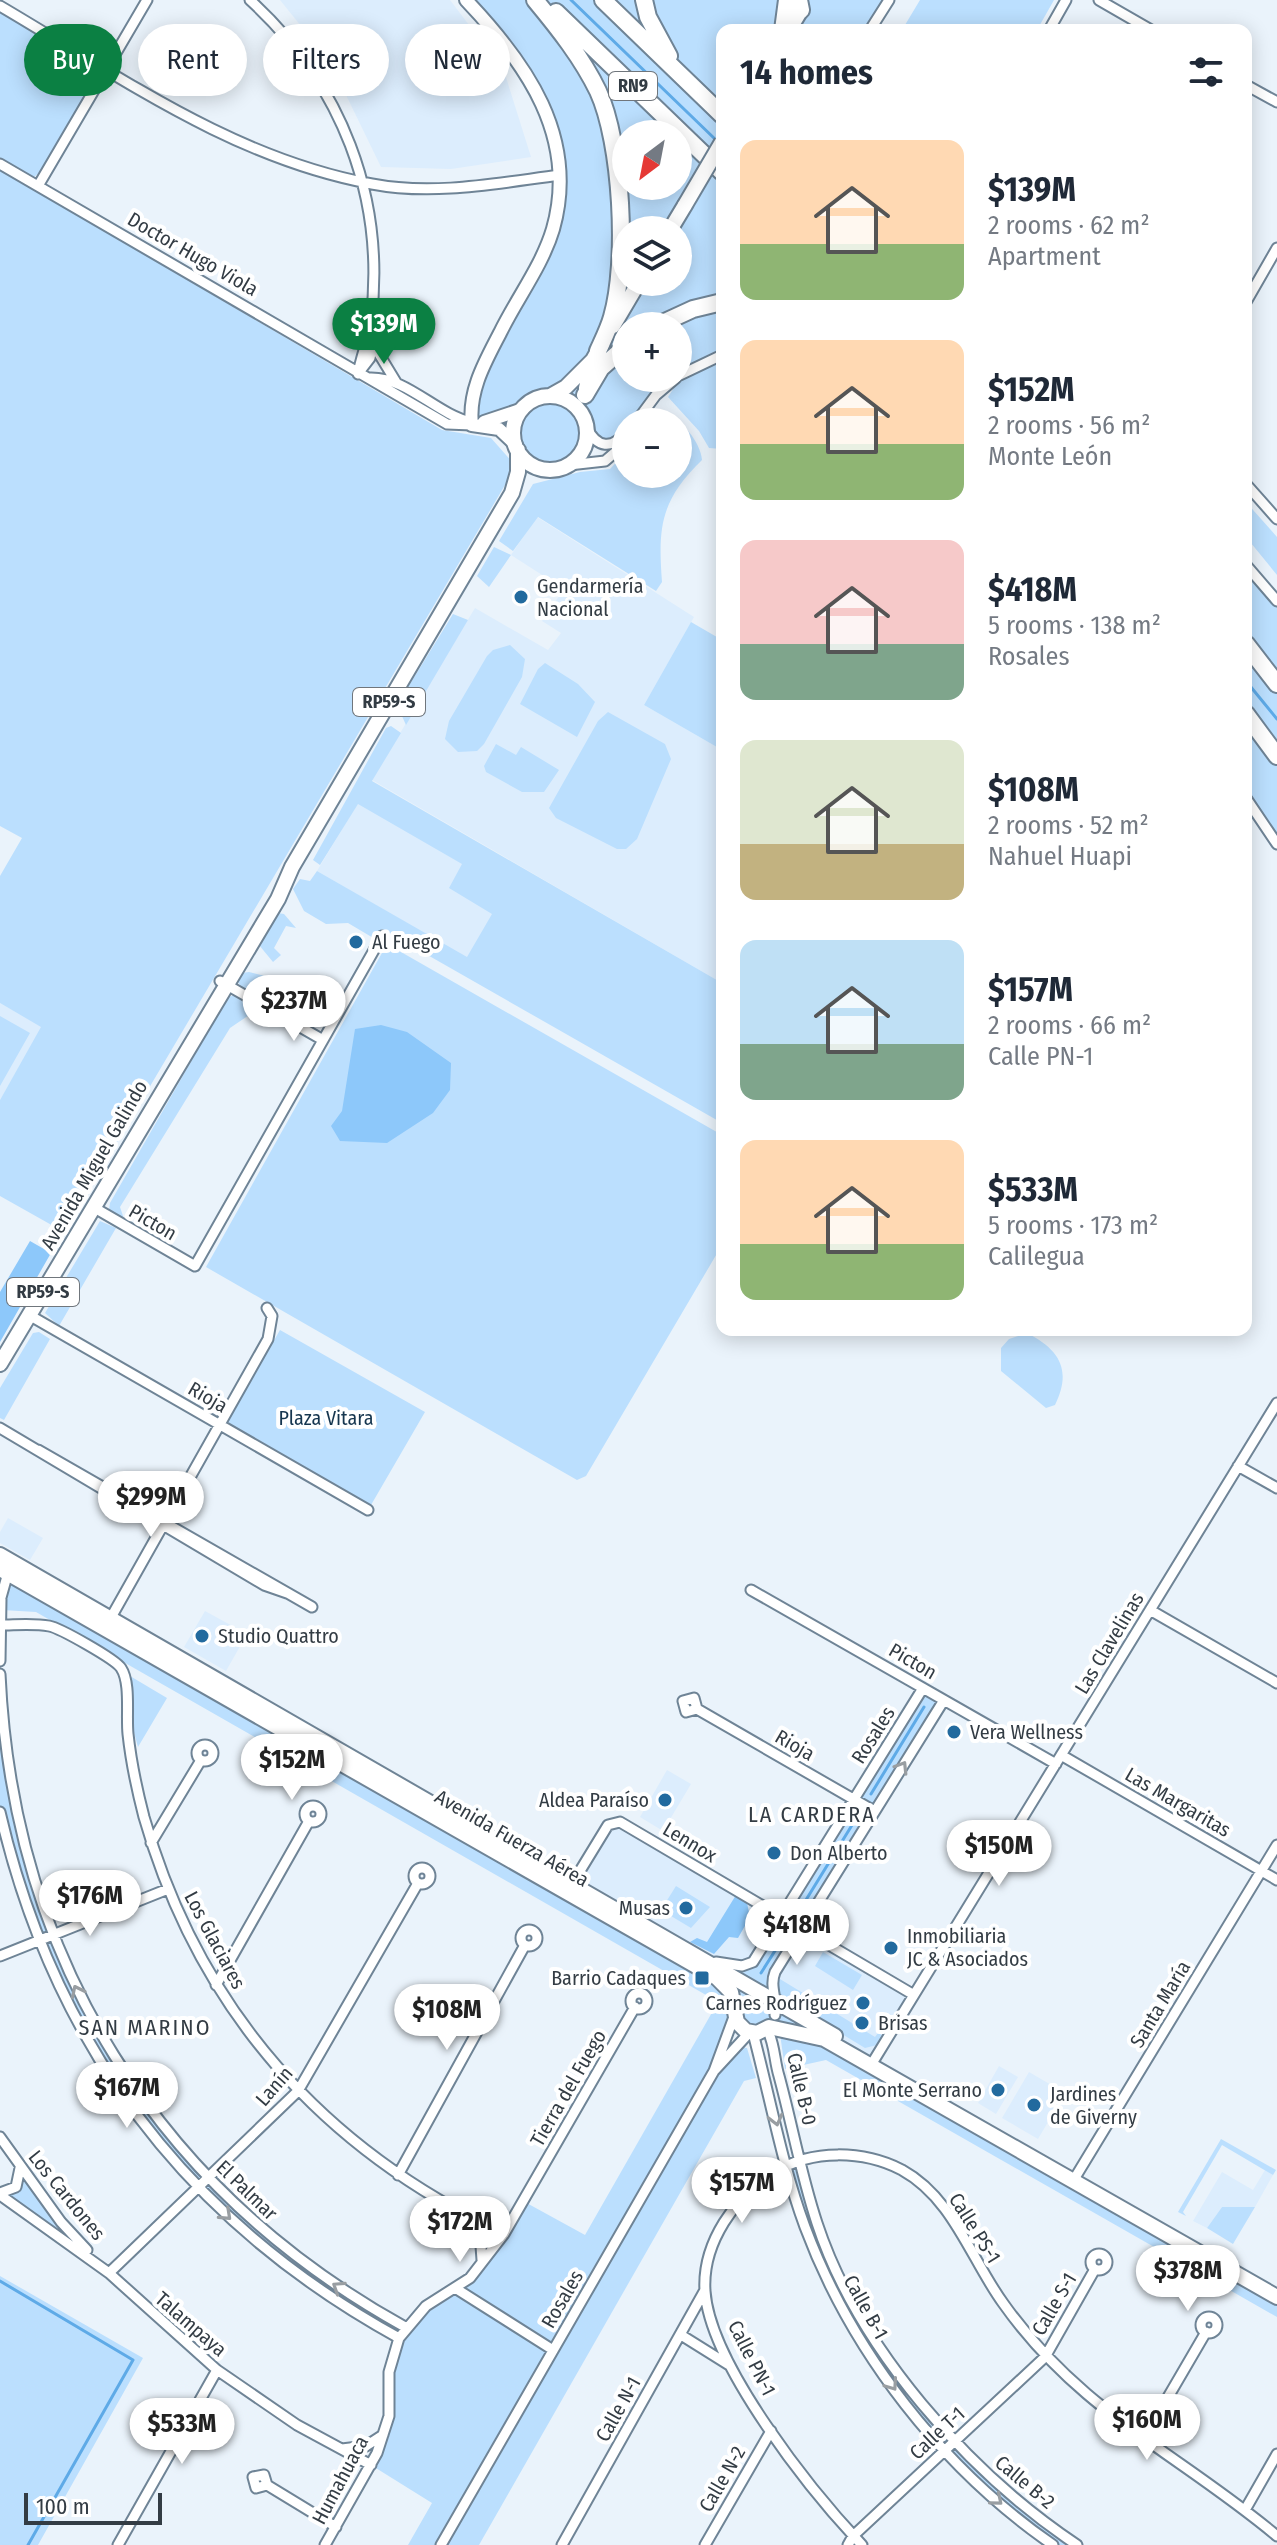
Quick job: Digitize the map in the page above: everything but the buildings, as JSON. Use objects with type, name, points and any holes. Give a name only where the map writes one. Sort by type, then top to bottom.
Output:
[{"type":"highway","points":[[535,0],[589,74],[613,135],[618,268],[612,317],[596,356]]},
{"type":"highway","name":"RN9","points":[[544,0],[716,166]]},
{"type":"highway","name":"RN9","points":[[603,0],[716,109]]},
{"type":"highway","points":[[644,0],[661,44],[683,77]]},
{"type":"highway","points":[[789,24],[798,2]]},
{"type":"highway","points":[[686,312],[716,303]]},
{"type":"highway","points":[[585,395],[601,368],[612,358]]},
{"type":"highway","points":[[1252,652],[1277,684]]},
{"type":"highway","points":[[1252,722],[1277,756]]},
{"type":"main road","points":[[466,0],[515,56],[541,99],[555,137],[560,175],[553,229],[478,379],[471,424]]},
{"type":"main road","points":[[678,216],[716,152]]},
{"type":"main road","points":[[596,356],[585,395],[585,445],[569,465],[555,470],[540,469],[527,461],[517,448],[514,426],[523,409],[531,402],[566,387],[596,356],[631,296]]},
{"type":"main road","points":[[550,396],[570,402],[585,423]]},
{"type":"main road","name":"Doctor Hugo Viola","points":[[471,424],[494,420],[523,409]]},
{"type":"main road","name":"Doctor Hugo Viola","points":[[471,424],[499,429],[517,448]]},
{"type":"main road","name":"Avenida Miguel Galindo","points":[[0,1364],[224,983],[288,882],[292,867],[512,493],[518,472],[517,448]]},
{"type":"main road","name":"Avenida Miguel Galindo","points":[[512,493],[540,469]]},
{"type":"main road","name":"Avenida Fuerza Aérea","points":[[5,1565],[717,1978],[731,1992],[739,2025],[765,2017],[873,2062],[1277,2297]]},
{"type":"main road","name":"Avenida Fuerza Aérea","points":[[294,1731],[705,1960],[765,2017],[873,2062]]},
{"type":"main road","points":[[735,2012],[746,1996],[765,2017]]},
{"type":"main road","name":"Avenida Fuerza Aérea","points":[[1076,2178],[1277,2288]]},
{"type":"street","points":[[122,43],[147,0]]},
{"type":"street","points":[[250,0],[296,47],[322,84],[343,122],[363,181],[373,242],[371,324],[362,376]]},
{"type":"street","points":[[874,24],[889,0]]},
{"type":"street","points":[[1052,24],[1066,0]]},
{"type":"street","points":[[1099,0],[1141,24]]},
{"type":"street","points":[[0,6],[31,24]]},
{"type":"street","points":[[122,78],[240,145],[301,168],[363,181],[454,188],[560,175]]},
{"type":"street","points":[[1252,88],[1277,102]]},
{"type":"street","points":[[38,186],[91,96]]},
{"type":"street","name":"Doctor Hugo Viola","points":[[0,164],[447,424],[471,424]]},
{"type":"street","points":[[1252,292],[1277,248]]},
{"type":"street","points":[[371,324],[384,365],[398,385]]},
{"type":"street","points":[[362,376],[374,340]]},
{"type":"street","points":[[692,370],[716,358]]},
{"type":"street","name":"Doctor Hugo Viola","points":[[362,376],[398,385],[471,424]]},
{"type":"street","points":[[646,408],[660,392]]},
{"type":"street","points":[[585,423],[595,441],[612,443]]},
{"type":"street","points":[[569,465],[605,461],[612,455]]},
{"type":"street","points":[[1252,491],[1277,519]]},
{"type":"street","points":[[1252,572],[1277,601]]},
{"type":"street","points":[[1252,807],[1277,844]]},
{"type":"street","points":[[224,983],[323,1040],[382,936]]},
{"type":"street","name":"Picton","points":[[93,1207],[195,1266],[323,1040]]},
{"type":"street","points":[[107,1624],[268,1339],[272,1316],[267,1308]]},
{"type":"street","name":"Rioja","points":[[29,1315],[368,1510]]},
{"type":"street","name":"Las Clavelinas","points":[[873,2062],[1277,1403]]},
{"type":"street","points":[[0,1428],[264,1585],[312,1607]]},
{"type":"street","points":[[1238,1466],[1277,1488]]},
{"type":"street","points":[[0,1661],[0,1600],[5,1565]]},
{"type":"street","name":"Picton","points":[[751,1590],[944,1700],[1059,1759]]},
{"type":"street","points":[[1150,1610],[1277,1683]]},
{"type":"street","name":"Los Glaciares","points":[[0,1624],[50,1626],[119,1664],[126,1676],[128,1737],[151,1843],[168,1889],[216,1985],[262,2051],[336,2127],[398,2175],[504,2234]]},
{"type":"street","name":"El Palmar","points":[[0,1674],[14,1805],[52,1935],[87,2011],[122,2070],[154,2116],[208,2179],[298,2259],[405,2327]]},
{"type":"street","name":"Rosales","points":[[705,1960],[733,1966],[748,1965],[782,1917],[923,1688]]},
{"type":"street","name":"Rosales","points":[[714,2071],[765,2017],[772,1977],[944,1700]]},
{"type":"street","name":"Rioja","points":[[697,1709],[874,1811]]},
{"type":"street","name":"Las Margaritas","points":[[1059,1759],[1277,1880]]},
{"type":"street","points":[[151,1843],[201,1760]]},
{"type":"street","name":"El Palmar","points":[[0,1812],[38,1941],[74,2018],[118,2090],[198,2188],[291,2270],[399,2338]]},
{"type":"street","points":[[216,1985],[309,1821]]},
{"type":"street","name":"Lennox","points":[[572,1884],[611,1822],[620,1822],[914,1995]]},
{"type":"street","name":"Santa María","points":[[1076,2178],[1277,1845]]},
{"type":"street","name":"Lanín","points":[[109,2273],[298,2091],[418,1883]]},
{"type":"street","points":[[0,1956],[168,1889]]},
{"type":"street","points":[[398,2175],[525,1945]]},
{"type":"street","name":"Tierra del Fuego","points":[[405,2327],[426,2306],[480,2267],[504,2234],[635,2007]]},
{"type":"street","name":"Rosales","points":[[441,2545],[714,2071],[735,2012]]},
{"type":"street","name":"Calle B-0","points":[[765,2017],[800,2159]]},
{"type":"street","name":"Calle B-0","points":[[765,2017],[787,2164]]},
{"type":"street","name":"Los Cardones","points":[[0,2137],[61,2222],[109,2273]]},
{"type":"street","name":"Calle PS-1","points":[[800,2159],[864,2157],[903,2171],[923,2185],[941,2203],[994,2291],[1045,2357],[1078,2389],[1143,2440],[1245,2510],[1277,2536]]},
{"type":"street","name":"Calle PN-1","points":[[800,2159],[787,2164],[743,2195],[725,2219],[714,2243],[705,2290],[721,2346],[771,2431],[851,2540],[862,2545]]},
{"type":"street","name":"Calle B-1","points":[[800,2159],[817,2224],[860,2312],[921,2404],[955,2441]]},
{"type":"street","name":"Calle B-1","points":[[787,2164],[805,2227],[848,2316],[910,2412],[945,2450]]},
{"type":"street","points":[[0,2194],[16,2187],[20,2168]]},
{"type":"street","name":"Talampaya","points":[[0,2194],[109,2273],[217,2370],[339,2449],[371,2465]]},
{"type":"street","points":[[471,2218],[480,2232],[484,2252],[480,2267]]},
{"type":"street","points":[[291,2270],[298,2259]]},
{"type":"street","name":"Calle S-1","points":[[1045,2357],[1095,2269]]},
{"type":"street","points":[[455,2288],[553,2350]]},
{"type":"street","name":"Calle N-1","points":[[562,2545],[705,2290]]},
{"type":"street","points":[[848,2316],[860,2312]]},
{"type":"street","name":"Humahuaca","points":[[325,2545],[371,2465],[383,2435],[389,2416],[389,2372],[405,2327]]},
{"type":"street","points":[[1143,2440],[1206,2332]]},
{"type":"street","points":[[681,2335],[732,2367]]},
{"type":"street","name":"Calle T-1","points":[[851,2540],[1045,2357]]},
{"type":"street","points":[[118,2545],[217,2370]]},
{"type":"street","name":"Calle N-2","points":[[705,2545],[771,2431]]},
{"type":"street","points":[[339,2449],[366,2446],[383,2435]]},
{"type":"street","name":"Calle B-2","points":[[955,2441],[1001,2488],[1077,2545]]},
{"type":"street","name":"Calle B-2","points":[[945,2450],[992,2497],[1053,2545]]},
{"type":"street","points":[[1245,2510],[1277,2454]]},
{"type":"street","points":[[267,2485],[336,2527]]},
{"type":"shaded area","points":[[280,0],[450,0],[468,24],[405,24],[405,96],[510,96],[510,90],[531,157],[451,169],[381,167],[347,96],[389,96],[389,24],[299,24]]},
{"type":"shaded area","points":[[537,517],[694,617],[644,705],[716,747],[716,980],[372,780],[475,608],[548,650],[561,633],[542,621],[564,589],[511,555]]},
{"type":"shaded area","points":[[358,803],[463,864],[493,914],[467,958],[317,871]]},
{"type":"shaded area","points":[[0,1003],[42,1027],[0,1100]]},
{"type":"shaded area","points":[[381,1025],[407,1032],[451,1063],[450,1090],[433,1113],[387,1143],[340,1141],[331,1126],[342,1111],[355,1029]]},
{"type":"shaded area","points":[[30,1241],[51,1253],[0,1342],[0,1292]]},
{"type":"shaded area","points":[[8,1518],[43,1538],[30,1560],[0,1543],[0,1532]]},
{"type":"shaded area","points":[[205,1611],[247,1634],[226,1671],[184,1647]]},
{"type":"shaded area","name":"Aldea Paraíso","points":[[667,1770],[691,1784],[663,1831],[640,1817]]},
{"type":"shaded area","points":[[611,1822],[782,1917],[753,1962],[733,1966],[572,1884]]},
{"type":"shaded area","points":[[736,1895],[747,1903],[750,1917],[738,1938],[729,1937],[714,1954],[690,1942],[697,1938],[707,1942]]},
{"type":"shaded area","points":[[801,1928],[914,1995],[875,2058],[817,2025],[773,1993],[772,1987]]},
{"type":"shaded area","name":"El Monte Serrano","points":[[999,2066],[1018,2077],[996,2114],[978,2103]]},
{"type":"shaded area","name":"Jardines de Giverny","points":[[1029,2072],[1065,2093],[1038,2139],[1002,2118]]},
{"type":"shaded area","points":[[1265,2170],[1273,2175],[1255,2207],[1222,2207],[1207,2228],[1193,2221],[1222,2172],[1253,2190]]},
{"type":"green space","points":[[466,0],[889,0],[874,24],[716,24],[716,358],[692,369],[692,312],[612,312],[612,392],[663,392],[649,408],[612,408],[612,439],[602,444],[577,408],[563,398],[542,400],[478,423],[473,393],[544,252],[560,175],[541,99],[510,58],[510,24],[484,24]]},
{"type":"green space","points":[[920,0],[1054,0],[1040,24],[906,24]]},
{"type":"green space","points":[[0,10],[24,25],[24,96],[85,96],[34,177],[0,159]]},
{"type":"green space","points":[[0,169],[442,430],[491,438],[514,464],[508,486],[505,485],[64,1232],[0,1196],[0,1100],[41,1027],[0,1003],[0,876],[22,838],[0,826]]},
{"type":"green space","points":[[716,363],[716,449],[709,448],[692,423],[692,408],[678,408],[668,397],[671,392],[692,392],[692,375]]},
{"type":"green space","points":[[551,403],[572,412],[581,433],[572,454],[551,463],[530,454],[521,433],[530,412]]},
{"type":"green space","points":[[692,436],[701,453],[702,460],[692,471]]},
{"type":"green space","points":[[612,467],[612,488],[678,488],[662,530],[662,582],[656,591],[538,517],[513,551],[499,541],[533,484],[580,472]]},
{"type":"green space","points":[[1252,509],[1277,537],[1277,575],[1252,544]]},
{"type":"green space","points":[[494,547],[511,555],[489,587],[477,576]]},
{"type":"green space","points":[[1252,572],[1277,601],[1277,844],[1252,807]]},
{"type":"green space","points":[[453,614],[468,620],[406,725],[397,705]]},
{"type":"green space","points":[[691,622],[716,637],[716,747],[644,705]]},
{"type":"green space","points":[[510,645],[525,659],[522,677],[484,744],[477,751],[458,752],[445,739],[449,721],[487,656],[493,650]]},
{"type":"green space","points":[[545,663],[578,684],[595,702],[577,737],[520,704],[538,669]]},
{"type":"green space","points":[[608,712],[665,744],[671,759],[637,839],[626,849],[617,849],[556,818],[549,808],[598,721]]},
{"type":"green space","points":[[391,726],[401,733],[372,781],[716,980],[716,1120],[382,929],[375,939],[348,923],[326,924],[304,911],[293,889],[300,879],[310,881],[317,871],[467,957],[492,914],[449,888],[462,864],[358,804],[320,865],[313,860],[386,728]]},
{"type":"green space","points":[[496,744],[516,755],[521,747],[559,770],[544,792],[522,792],[486,772],[484,766]]},
{"type":"green space","points":[[278,913],[284,914],[296,928],[286,926],[274,948],[281,955],[273,962],[259,945]]},
{"type":"green space","points":[[387,944],[716,1132],[716,1255],[586,1476],[577,1480],[206,1267]]},
{"type":"green space","points":[[242,973],[277,979],[290,988],[284,1002],[273,1006],[244,990],[237,981]]},
{"type":"green space","points":[[235,995],[258,1009],[230,1028],[120,1207],[124,1219],[109,1210],[110,1203],[228,997]]},
{"type":"green space","points":[[0,1016],[30,1033],[0,1086]]},
{"type":"green space","points":[[100,1221],[116,1228],[59,1326],[45,1313]]},
{"type":"green space","name":"Plaza Vitara","points":[[280,1330],[425,1412],[371,1505],[227,1422]]},
{"type":"green space","points":[[39,1332],[50,1339],[4,1420],[0,1418],[0,1388],[33,1333]]},
{"type":"green space","points":[[1032,1336],[1055,1354],[1060,1362],[1062,1381],[1055,1405],[1046,1408],[1001,1371],[1001,1348],[1009,1339]]},
{"type":"green space","points":[[8,1574],[705,1959],[748,1965],[923,1688],[944,1700],[775,1972],[773,1993],[817,2025],[1277,2288],[1277,2297],[824,2039],[762,2032],[737,2022],[444,2541],[448,2543],[708,2089],[739,2047],[747,2048],[756,2078],[744,2081],[479,2545],[408,2545],[432,2503],[371,2465],[389,2416],[389,2372],[399,2337],[267,2251],[143,2124],[55,1980],[0,1812],[0,1674],[7,1760],[52,1935],[130,2082],[252,2221],[405,2327],[470,2278],[523,2201],[585,2235],[714,2009],[713,1999],[36,1612],[2,1610]]},
{"type":"green space","points":[[130,1676],[167,1698],[138,1747],[133,1729]]},
{"type":"green space","name":"Musas","points":[[676,1886],[710,1907],[691,1928],[661,1910]]},
{"type":"green space","points":[[823,1952],[862,1975],[853,1990],[815,1966]]},
{"type":"green space","points":[[775,1976],[875,2037],[878,2033],[882,2035],[877,2045],[865,2048],[781,1997],[775,1985]]},
{"type":"green space","points":[[780,2034],[816,2039],[1277,2301],[1277,2317],[826,2060],[785,2069]]},
{"type":"green space","points":[[1221,2139],[1276,2170],[1273,2175],[1222,2145],[1183,2212],[1186,2216],[1178,2212]]},
{"type":"green space","points":[[800,2159],[836,2266],[894,2366],[955,2441],[1077,2545],[1053,2545],[945,2450],[883,2374],[825,2271],[787,2164]]},
{"type":"green space","points":[[20,2168],[61,2222],[109,2273],[0,2195],[16,2187]]},
{"type":"green space","points":[[1222,2207],[1255,2207],[1233,2244],[1207,2228]]},
{"type":"green space","points":[[0,2276],[143,2358],[38,2545],[0,2545]]},
{"type":"waterway","points":[[571,0],[716,140]]},
{"type":"waterway","points":[[1252,688],[1277,719]]},
{"type":"waterway","points":[[871,1794],[924,1707]]},
{"type":"waterway","points":[[801,1908],[857,1817]]},
{"type":"waterway","points":[[761,1973],[785,1935]]},
{"type":"waterway","points":[[0,2281],[133,2360],[28,2545]]},
{"type":"place","name":"Gendarmería Nacional","points":[[521,597]]},
{"type":"place","name":"Al Fuego","points":[[356,942]]},
{"type":"place","name":"Studio Quattro","points":[[202,1636]]},
{"type":"place","name":"Vera Wellness","points":[[954,1732]]},
{"type":"place","name":"Aldea Paraíso","points":[[665,1800]]},
{"type":"place","name":"Don Alberto","points":[[774,1853]]},
{"type":"place","name":"Musas","points":[[686,1908]]},
{"type":"place","name":"Inmobiliaria JC & Asociados","points":[[891,1948]]},
{"type":"place","name":"Barrio Cadaques","points":[[702,1978]]},
{"type":"place","name":"Carnes Rodríguez","points":[[863,2003]]},
{"type":"place","name":"Brisas","points":[[862,2023]]},
{"type":"place","name":"El Monte Serrano","points":[[998,2090]]},
{"type":"place","name":"Jardines de Giverny","points":[[1034,2105]]},
{"type":"district","name":"LA CARDERA","points":[[812,1814]]},
{"type":"district","name":"SAN MARINO","points":[[145,2027]]}]
